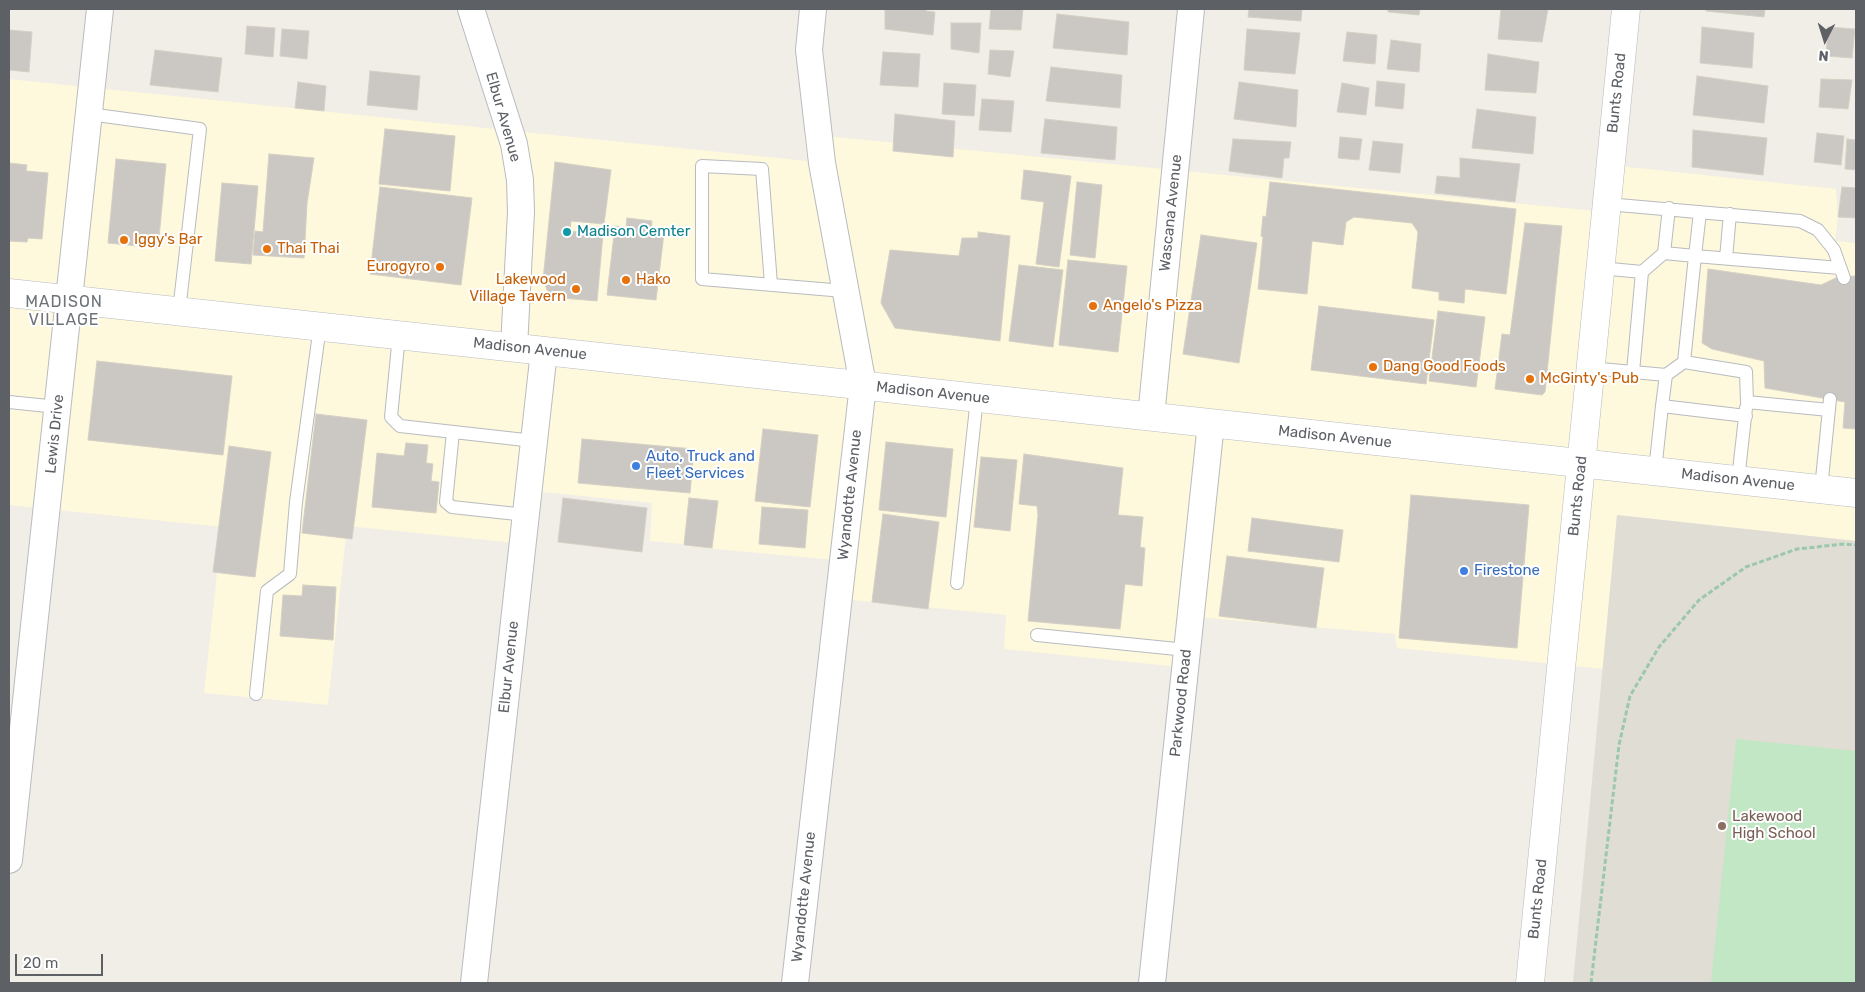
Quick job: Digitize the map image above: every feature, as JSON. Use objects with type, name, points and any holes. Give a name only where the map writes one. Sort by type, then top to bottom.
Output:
[{"type":"main road","name":"Bunts Road","points":[[1530,983],[1626,9]]},
{"type":"main road","name":"Madison Avenue","points":[[9,293],[1856,493]]},
{"type":"street","name":"Lewis Drive","points":[[9,860],[100,9]]},
{"type":"street","name":"Elbur Avenue","points":[[471,9],[514,144],[520,180],[521,212],[514,347]]},
{"type":"street","name":"Wyandotte Avenue","points":[[795,983],[862,385],[822,163],[810,60],[814,9]]},
{"type":"street","name":"Wascana Avenue","points":[[1151,416],[1191,9]]},
{"type":"street","name":"Elbur Avenue","points":[[474,983],[544,351]]},
{"type":"street","name":"Parkwood Road","points":[[1152,983],[1211,423]]},
{"type":"lane","points":[[89,114],[200,129],[179,311]]},
{"type":"lane","points":[[771,284],[762,169],[702,166],[702,279],[844,291]]},
{"type":"lane","points":[[1607,204],[1800,221],[1818,230],[1834,250],[1842,273],[1726,258],[1664,253]]},
{"type":"lane","points":[[1633,372],[1642,272],[1664,253],[1668,208]]},
{"type":"lane","points":[[1684,362],[1700,212]]},
{"type":"lane","points":[[1726,258],[1730,214]]},
{"type":"lane","points":[[1600,268],[1642,272]]},
{"type":"lane","points":[[256,694],[268,591],[290,574],[296,502],[320,326]]},
{"type":"lane","points":[[399,335],[391,418],[400,426],[534,441]]},
{"type":"lane","points":[[1590,368],[1666,375],[1684,362],[1746,372],[1746,416],[1738,480]]},
{"type":"lane","points":[[1655,471],[1666,375]]},
{"type":"lane","points":[[957,582],[978,398]]},
{"type":"lane","points":[[9,402],[58,407]]},
{"type":"lane","points":[[1747,402],[1830,404],[1821,489]]},
{"type":"lane","points":[[1662,406],[1746,416]]},
{"type":"lane","points":[[453,432],[446,502],[452,507],[526,515]]},
{"type":"lane","points":[[1037,635],[1187,650]]},
{"type":"path","points":[[1591,983],[1619,745],[1630,696],[1659,647],[1699,600],[1746,567],[1797,549],[1844,544],[1856,545]]},
{"type":"shaded area","points":[[9,79],[807,161],[804,134],[1596,211],[1600,164],[1836,189],[1838,217],[1835,241],[1856,243],[1856,541],[1617,515],[1603,669],[1397,648],[1395,634],[1183,616],[1179,667],[1004,649],[1006,615],[832,598],[834,560],[683,546],[683,544],[650,541],[652,503],[522,490],[516,543],[347,526],[328,705],[204,693],[222,527],[9,505]]},
{"type":"shaded area","name":"Lakewood High School","points":[[1617,515],[1856,541],[1856,983],[1573,983]]},
{"type":"green space","points":[[1736,739],[1856,751],[1856,983],[1711,983]]},
{"type":"building","points":[[885,9],[926,9],[926,11],[935,12],[933,35],[885,29]]},
{"type":"building","points":[[991,9],[1023,9],[1021,30],[989,29]]},
{"type":"building","points":[[1249,9],[1302,9],[1301,21],[1248,17]]},
{"type":"building","points":[[1388,9],[1420,9],[1419,15],[1388,12]]},
{"type":"building","points":[[1501,9],[1548,9],[1542,42],[1498,39]]},
{"type":"building","points":[[1706,9],[1765,9],[1764,17],[1706,11]]},
{"type":"building","points":[[1057,14],[1129,22],[1127,55],[1053,48]]},
{"type":"building","points":[[951,23],[981,23],[979,53],[951,49]]},
{"type":"building","points":[[247,26],[275,28],[273,57],[245,54]]},
{"type":"building","points":[[1702,27],[1754,33],[1752,68],[1700,63]]},
{"type":"building","points":[[1828,27],[1855,29],[1852,58],[1826,56]]},
{"type":"building","points":[[282,29],[309,31],[307,59],[280,56]]},
{"type":"building","points":[[1247,29],[1300,33],[1295,74],[1244,70]]},
{"type":"building","points":[[9,30],[32,32],[29,72],[9,70]]},
{"type":"building","points":[[1347,32],[1377,35],[1375,64],[1343,61]]},
{"type":"building","points":[[1391,40],[1421,44],[1419,72],[1387,69]]},
{"type":"building","points":[[155,50],[222,58],[218,92],[150,85]]},
{"type":"building","points":[[990,50],[1014,51],[1010,77],[988,74]]},
{"type":"building","points":[[883,52],[920,54],[918,87],[880,85]]},
{"type":"building","points":[[1488,54],[1539,62],[1536,93],[1485,90]]},
{"type":"building","points":[[1051,67],[1122,75],[1120,108],[1046,101]]},
{"type":"building","points":[[370,71],[420,76],[417,110],[367,105]]},
{"type":"building","points":[[1697,76],[1768,86],[1764,123],[1693,115]]},
{"type":"building","points":[[1821,79],[1852,80],[1848,109],[1819,107]]},
{"type":"building","points":[[1377,81],[1405,84],[1403,109],[1375,106]]},
{"type":"building","points":[[298,82],[326,86],[324,111],[295,108]]},
{"type":"building","points":[[1239,82],[1298,90],[1296,127],[1234,119]]},
{"type":"building","points":[[944,83],[976,85],[974,116],[942,114]]},
{"type":"building","points":[[1342,83],[1369,88],[1366,115],[1337,112]]},
{"type":"building","points":[[982,99],[1014,101],[1011,132],[979,130]]},
{"type":"building","points":[[1477,109],[1536,117],[1533,154],[1472,148]]},
{"type":"building","points":[[895,114],[955,121],[953,157],[893,151]]},
{"type":"building","points":[[1045,119],[1117,127],[1115,160],[1041,153]]},
{"type":"building","points":[[385,129],[455,136],[450,191],[379,184]]},
{"type":"building","points":[[1693,130],[1767,138],[1763,175],[1692,167]]},
{"type":"building","points":[[1817,133],[1844,136],[1841,165],[1814,162]]},
{"type":"building","points":[[1340,137],[1362,139],[1359,160],[1338,158]]},
{"type":"building","points":[[1233,139],[1291,142],[1289,158],[1284,158],[1282,178],[1229,171]]},
{"type":"building","points":[[1847,139],[1856,140],[1856,170],[1845,169]]},
{"type":"building","points":[[1373,141],[1403,144],[1400,173],[1369,170]]},
{"type":"building","points":[[269,154],[314,158],[307,203],[304,258],[253,255],[255,231],[263,232]]},
{"type":"building","points":[[1460,158],[1520,164],[1515,202],[1435,193],[1437,176],[1460,178]]},
{"type":"building","points":[[116,159],[166,164],[158,248],[108,243]]},
{"type":"building","name":"Madison Cemter","points":[[555,162],[611,170],[604,224],[571,221],[570,231],[603,234],[597,301],[550,297],[543,280]]},
{"type":"building","points":[[9,163],[27,165],[26,171],[48,173],[42,239],[28,238],[27,242],[9,241]]},
{"type":"building","points":[[1024,170],[1071,176],[1059,267],[1036,264],[1044,202],[1021,199]]},
{"type":"building","points":[[1077,182],[1102,185],[1095,258],[1070,255]]},
{"type":"building","points":[[1270,182],[1516,209],[1506,294],[1465,289],[1464,303],[1439,300],[1439,292],[1412,288],[1418,232],[1412,223],[1354,217],[1346,222],[1343,245],[1312,241],[1307,294],[1258,289],[1263,216],[1266,217]]},
{"type":"building","points":[[222,183],[258,186],[251,264],[215,261]]},
{"type":"building","points":[[380,187],[472,198],[461,285],[370,274]]},
{"type":"building","points":[[1842,187],[1856,188],[1856,218],[1838,217]]},
{"type":"building","points":[[627,218],[652,221],[651,231],[664,233],[656,300],[607,295],[615,226],[626,228]]},
{"type":"building","points":[[1525,223],[1562,226],[1545,392],[1542,395],[1495,389],[1502,334],[1510,335]]},
{"type":"building","points":[[978,232],[1010,236],[1000,341],[895,328],[881,303],[890,250],[959,256],[962,238],[978,238]]},
{"type":"building","points":[[1201,235],[1257,243],[1239,363],[1183,354]]},
{"type":"building","name":"Angelo's Pizza","points":[[1068,260],[1127,266],[1118,352],[1059,345]]},
{"type":"building","points":[[1019,265],[1063,270],[1053,347],[1009,341]]},
{"type":"building","points":[[1708,269],[1821,285],[1838,277],[1856,276],[1856,429],[1843,428],[1845,402],[1765,388],[1764,361],[1712,349],[1702,343]]},
{"type":"building","points":[[1319,306],[1434,320],[1426,384],[1311,370]]},
{"type":"building","points":[[1438,311],[1485,317],[1476,387],[1429,381]]},
{"type":"building","points":[[97,361],[232,376],[223,455],[88,440]]},
{"type":"building","points":[[316,414],[367,420],[352,539],[302,533]]},
{"type":"building","points":[[763,429],[818,435],[810,507],[755,501]]},
{"type":"building","name":"Auto, Truck and Fleet Services","points":[[582,439],[694,449],[690,493],[578,483]]},
{"type":"building","points":[[886,442],[953,449],[946,517],[879,510]]},
{"type":"building","points":[[406,443],[428,445],[426,463],[433,464],[431,481],[439,482],[436,513],[372,507],[377,453],[404,456]]},
{"type":"building","points":[[229,446],[271,452],[255,577],[213,572]]},
{"type":"building","points":[[1024,454],[1123,468],[1118,515],[1143,517],[1140,547],[1145,548],[1142,586],[1125,584],[1120,629],[1028,621],[1038,515],[1037,506],[1019,504]]},
{"type":"building","points":[[981,457],[1017,460],[1010,531],[974,527]]},
{"type":"building","name":"Firestone","points":[[1411,495],[1529,505],[1517,648],[1399,638]]},
{"type":"building","points":[[563,498],[647,508],[642,552],[558,542]]},
{"type":"building","points":[[689,498],[718,501],[712,548],[684,545]]},
{"type":"building","points":[[762,507],[808,510],[805,548],[759,544]]},
{"type":"building","points":[[883,514],[939,522],[928,609],[872,602]]},
{"type":"building","points":[[1252,518],[1343,530],[1339,562],[1248,551]]},
{"type":"building","points":[[1227,556],[1324,568],[1316,628],[1219,616]]},
{"type":"building","points":[[303,585],[336,587],[333,640],[280,636],[283,595],[302,596]]},
{"type":"place","name":"Madison Cemter","points":[[567,232]]},
{"type":"place","name":"Iggy's Bar","points":[[124,240]]},
{"type":"place","name":"Thai Thai","points":[[267,249]]},
{"type":"place","name":"Eurogyro","points":[[440,267]]},
{"type":"place","name":"Hako","points":[[626,280]]},
{"type":"place","name":"Lakewood Village Tavern","points":[[576,289]]},
{"type":"place","name":"Angelo's Pizza","points":[[1093,306]]},
{"type":"place","name":"Dang Good Foods","points":[[1373,367]]},
{"type":"place","name":"McGinty's Pub","points":[[1530,379]]},
{"type":"place","name":"Auto, Truck and Fleet Services","points":[[636,466]]},
{"type":"place","name":"Firestone","points":[[1464,571]]},
{"type":"place","name":"Lakewood High School","points":[[1722,826]]},
{"type":"district","name":"MADISON VILLAGE","points":[[64,311]]}]
